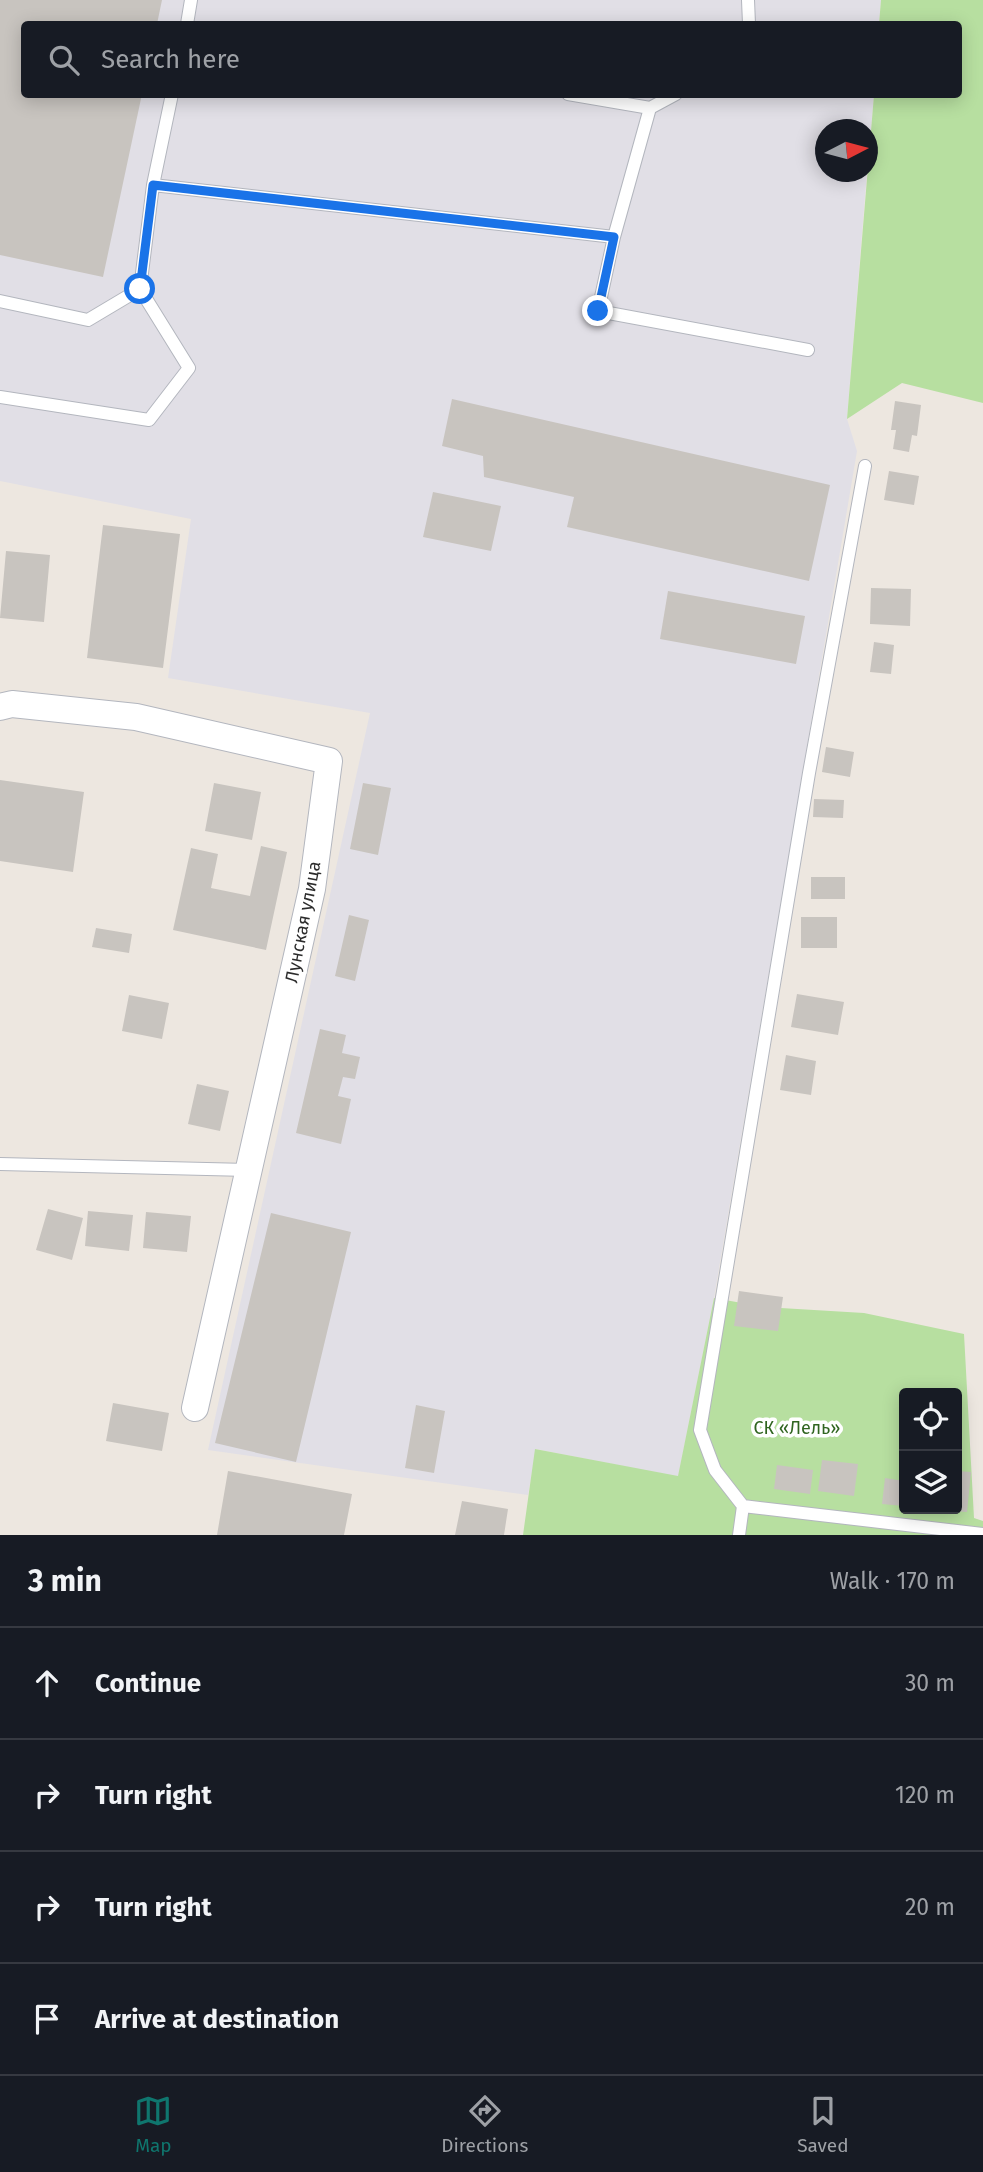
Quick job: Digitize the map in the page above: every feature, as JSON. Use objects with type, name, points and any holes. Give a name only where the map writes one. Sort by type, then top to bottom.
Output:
[{"type":"street","name":"Лунская улица","points":[[0,707],[12,704],[136,717],[329,761],[312,889],[195,1408]]},
{"type":"lane","points":[[188,21],[191,0]]},
{"type":"lane","points":[[748,0],[748,21]]},
{"type":"lane","points":[[0,397],[149,420],[188,368],[140,289],[153,185],[171,98]]},
{"type":"lane","points":[[591,98],[650,108],[669,98]]},
{"type":"lane","points":[[650,108],[614,237],[598,311],[808,350]]},
{"type":"lane","points":[[153,185],[614,237]]},
{"type":"lane","points":[[0,301],[88,320],[140,289]]},
{"type":"lane","points":[[865,466],[786,909],[700,1430],[715,1470],[743,1506],[983,1534]]},
{"type":"lane","points":[[0,1164],[248,1170]]},
{"type":"lane","points":[[739,1535],[743,1506]]},
{"type":"shaded area","points":[[0,0],[881,0],[879,21],[21,21],[21,98],[874,98],[872,119],[815,119],[815,182],[866,182],[847,419],[857,451],[714,1298],[678,1477],[536,1449],[528,1495],[208,1450],[370,713],[168,678],[191,519],[0,481]]},
{"type":"green space","points":[[881,0],[983,0],[983,403],[902,383],[847,419],[867,182],[878,182],[878,119],[872,119],[874,98],[962,98],[962,21],[879,21]]},
{"type":"green space","name":"СК «Лель»","points":[[714,1298],[764,1307],[864,1313],[964,1334],[974,1518],[983,1521],[983,1535],[523,1535],[535,1449],[678,1476]]},
{"type":"building","points":[[0,0],[162,0],[158,21],[21,21],[21,98],[141,98],[103,277],[0,255]]},
{"type":"building","points":[[452,399],[830,485],[809,581],[567,527],[574,497],[484,477],[483,456],[442,446]]},
{"type":"building","points":[[895,401],[921,405],[917,436],[912,435],[909,452],[893,449],[896,430],[891,430]]},
{"type":"building","points":[[889,471],[919,476],[914,505],[884,500]]},
{"type":"building","points":[[433,492],[501,506],[491,551],[423,537]]},
{"type":"building","points":[[103,525],[180,534],[163,668],[87,658]]},
{"type":"building","points":[[6,551],[50,555],[44,622],[0,618]]},
{"type":"building","points":[[871,588],[911,589],[910,626],[870,624]]},
{"type":"building","points":[[668,591],[805,616],[796,664],[660,639]]},
{"type":"building","points":[[874,642],[894,645],[891,674],[870,672]]},
{"type":"building","points":[[826,747],[854,752],[850,777],[822,772]]},
{"type":"building","points":[[0,780],[84,792],[73,872],[0,861]]},
{"type":"building","points":[[214,783],[261,792],[252,840],[205,831]]},
{"type":"building","points":[[363,783],[391,788],[378,855],[350,849]]},
{"type":"building","points":[[814,799],[844,800],[843,818],[813,817]]},
{"type":"building","points":[[261,846],[287,852],[266,950],[173,930],[191,848],[218,854],[211,888],[250,896]]},
{"type":"building","points":[[811,877],[845,877],[845,899],[811,899]]},
{"type":"building","points":[[349,915],[369,920],[355,981],[335,976]]},
{"type":"building","points":[[801,917],[837,917],[837,948],[801,948]]},
{"type":"building","points":[[96,928],[132,934],[129,953],[92,947]]},
{"type":"building","points":[[797,994],[844,1002],[838,1035],[791,1027]]},
{"type":"building","points":[[129,995],[169,1003],[162,1039],[122,1031]]},
{"type":"building","points":[[320,1029],[346,1035],[342,1053],[360,1057],[355,1079],[343,1077],[338,1096],[351,1099],[341,1144],[296,1133]]},
{"type":"building","points":[[786,1055],[816,1061],[811,1095],[780,1090]]},
{"type":"building","points":[[197,1084],[229,1091],[220,1131],[188,1124]]},
{"type":"building","points":[[48,1209],[83,1218],[72,1260],[36,1250]]},
{"type":"building","points":[[88,1211],[133,1215],[129,1251],[85,1246]]},
{"type":"building","points":[[146,1212],[191,1216],[187,1252],[143,1248]]},
{"type":"building","points":[[271,1213],[351,1232],[296,1462],[215,1443]]},
{"type":"building","points":[[739,1291],[783,1297],[778,1331],[734,1326]]},
{"type":"building","points":[[113,1403],[169,1413],[162,1451],[106,1441]]},
{"type":"building","points":[[416,1405],[445,1411],[434,1473],[405,1468]]},
{"type":"building","points":[[822,1460],[858,1464],[854,1496],[818,1491]]},
{"type":"building","points":[[777,1465],[813,1470],[810,1494],[774,1489]]},
{"type":"building","points":[[228,1471],[352,1494],[344,1535],[217,1535]]},
{"type":"building","points":[[962,1471],[971,1472],[967,1512],[962,1512]]},
{"type":"building","points":[[885,1478],[899,1480],[899,1506],[882,1504]]},
{"type":"building","points":[[462,1501],[508,1509],[504,1535],[455,1535]]},
{"type":"route","points":[[140,289],[153,185],[614,237],[598,311]]}]
